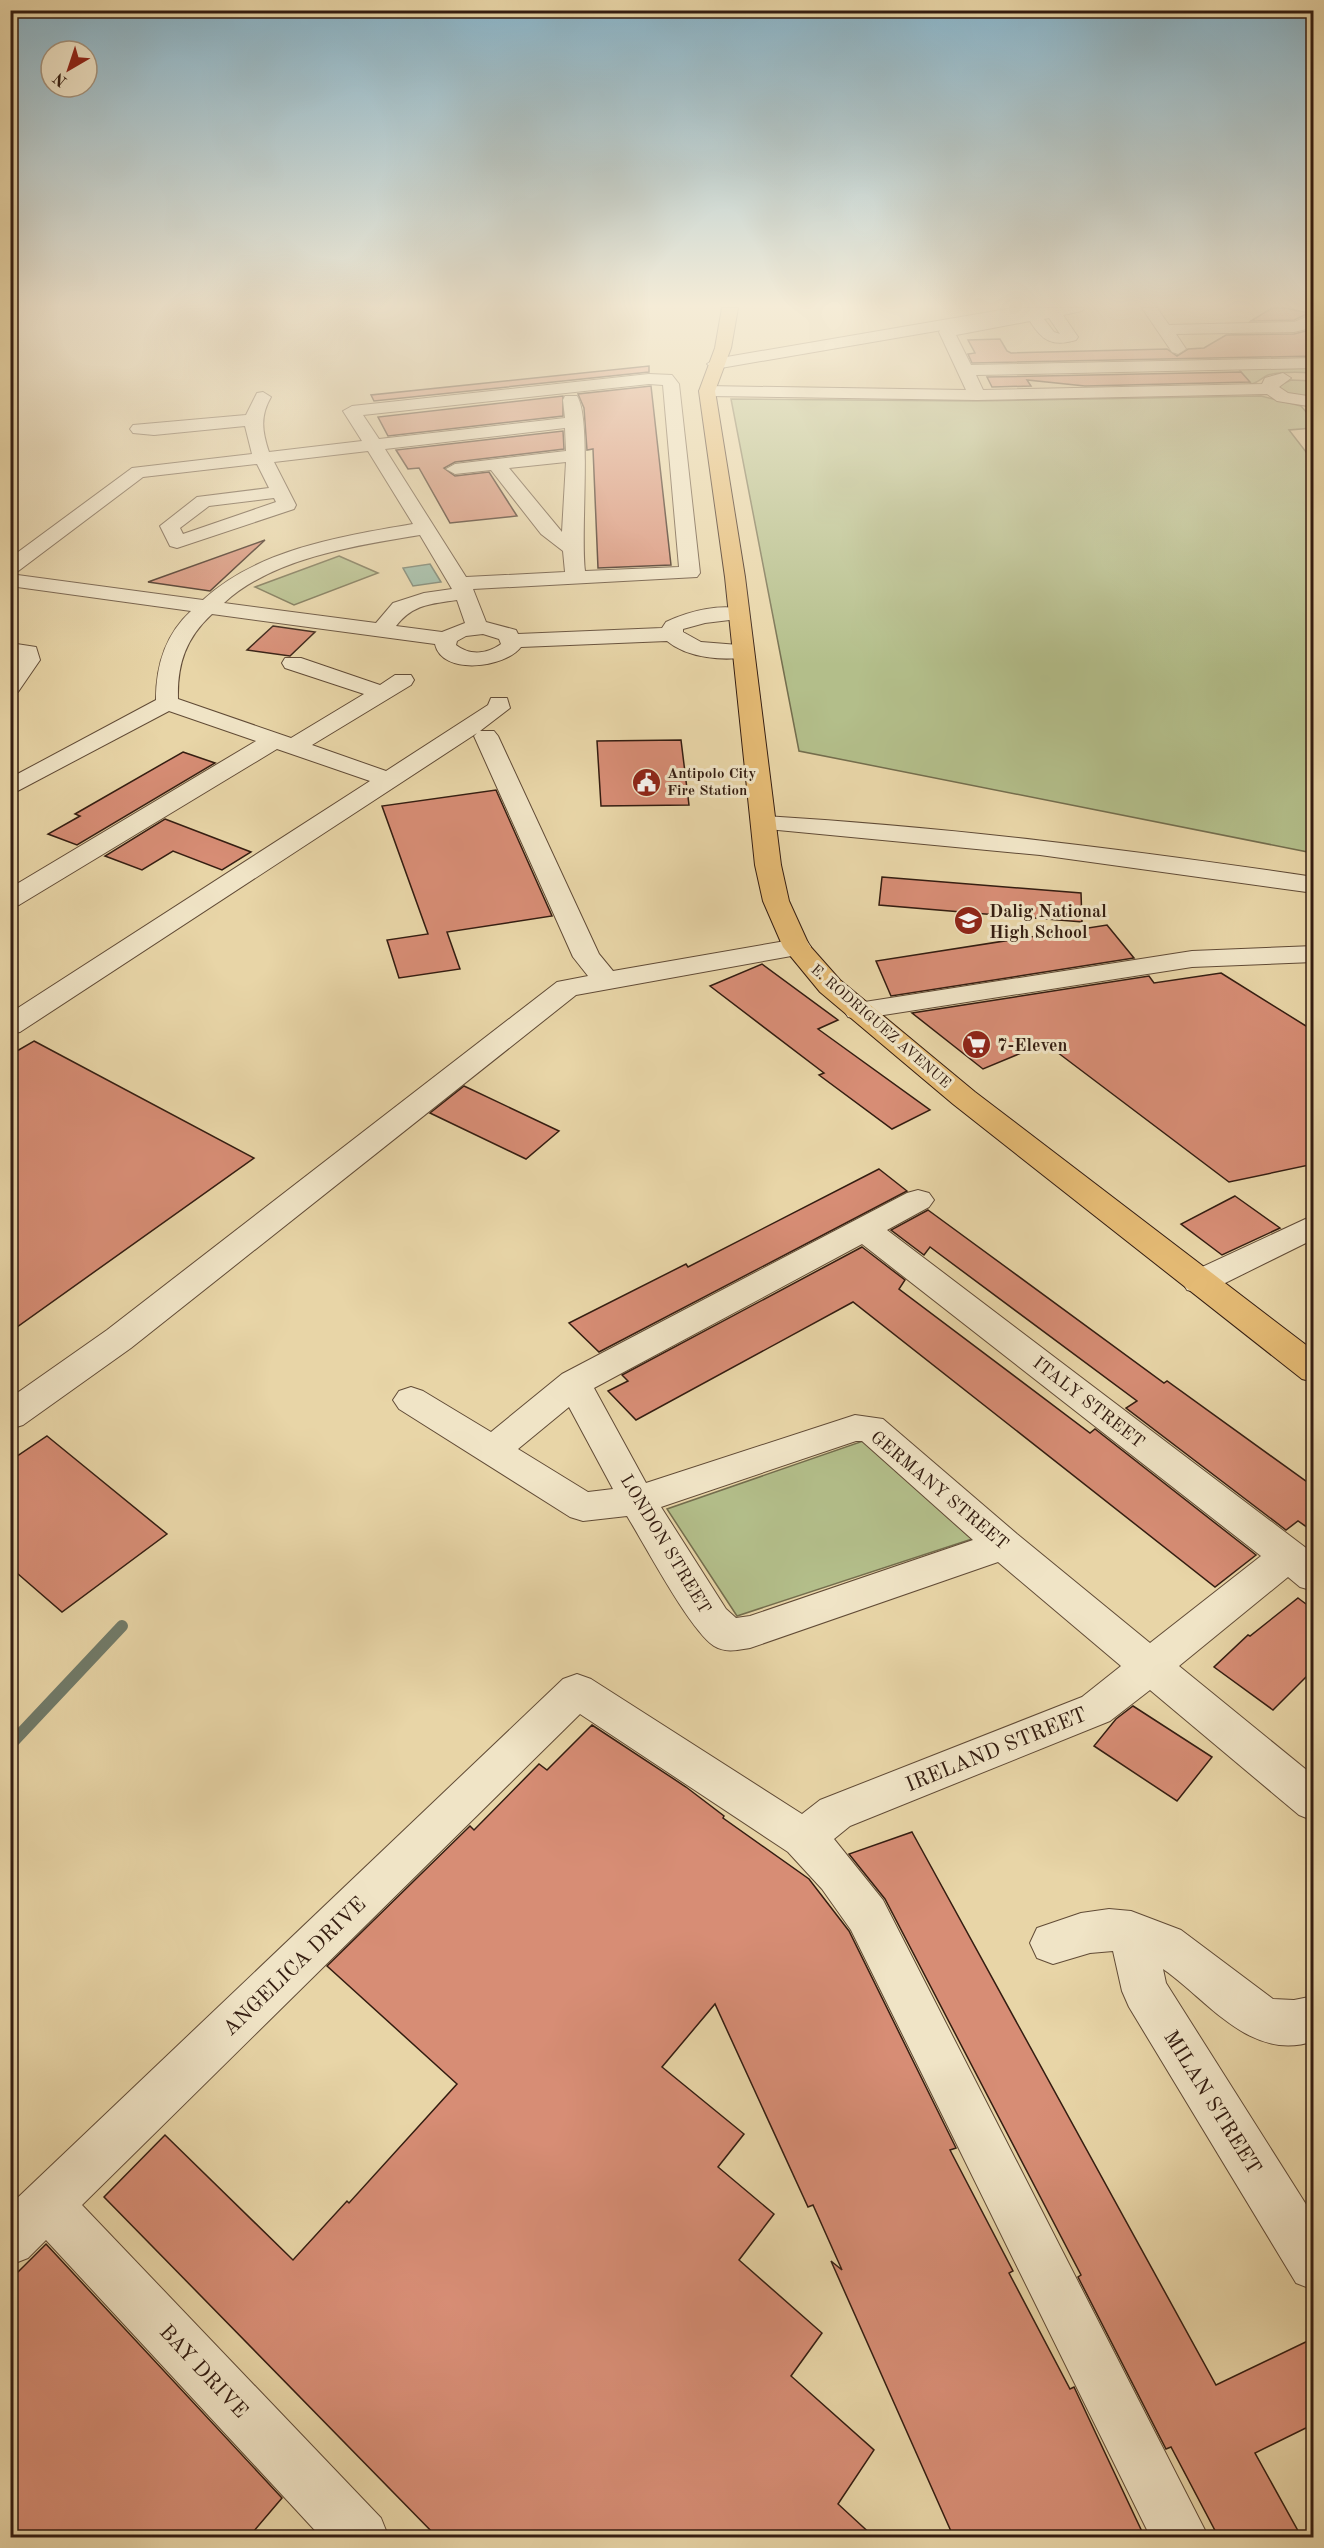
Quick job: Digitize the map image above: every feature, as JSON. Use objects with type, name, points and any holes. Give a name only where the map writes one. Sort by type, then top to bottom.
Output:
[{"type":"main road","name":"E. RODRIGUEZ AVENUE","points":[[712,427],[739,614],[765,823],[768,865],[776,901],[797,948],[830,986],[964,1098],[1314,1370]]},
{"type":"street","points":[[139,429],[184,427]]},
{"type":"street","points":[[252,427],[252,433],[264,456],[281,492],[287,505],[177,542],[170,526],[204,501],[281,492]]},
{"type":"street","points":[[361,427],[462,588],[477,628]]},
{"type":"street","points":[[10,568],[138,472],[530,427]]},
{"type":"street","points":[[575,427],[576,455],[571,548],[576,578]]},
{"type":"street","points":[[382,630],[400,607],[462,588],[576,578],[690,573],[675,427]]},
{"type":"street","points":[[455,469],[576,455]]},
{"type":"street","points":[[496,464],[548,530],[571,548]]},
{"type":"street","points":[[167,703],[167,674],[173,650],[208,606],[246,578],[294,558],[352,540],[426,528]]},
{"type":"street","points":[[10,579],[447,639]]},
{"type":"street","points":[[672,634],[673,626],[684,620],[708,615],[739,614]]},
{"type":"street","points":[[477,628],[498,630],[508,635],[513,641],[505,652],[474,658],[458,656],[447,650],[444,643],[458,632],[477,628]]},
{"type":"street","points":[[513,641],[672,634],[679,641],[691,647],[743,651]]},
{"type":"street","points":[[10,650],[28,652],[29,660],[10,687]]},
{"type":"street","points":[[293,663],[382,693]]},
{"type":"street","points":[[10,899],[284,744],[403,680]]},
{"type":"street","points":[[10,788],[167,703],[390,780]]},
{"type":"street","points":[[10,1026],[500,708],[499,703]]},
{"type":"street","points":[[486,736],[587,957],[597,967],[605,981]]},
{"type":"street","points":[[765,823],[887,830],[1004,842],[1185,865],[1314,885]]},
{"type":"street","points":[[10,1416],[118,1339],[567,988],[797,948]]},
{"type":"street","points":[[858,1011],[1192,959],[1314,954]]},
{"type":"street","points":[[493,1450],[574,1383],[918,1200]]},
{"type":"street","points":[[1199,1282],[1314,1226]]},
{"type":"street","name":"ITALY STREET","points":[[864,1229],[1301,1566]]},
{"type":"street","name":"LONDON STREET","points":[[574,1383],[637,1500],[712,1620],[729,1635],[750,1632],[1004,1545]]},
{"type":"street","name":"GERMANY STREET","points":[[411,1400],[583,1507],[637,1500],[855,1428],[870,1428],[1004,1545],[1314,1802]]},
{"type":"street","name":"IRELAND STREET","points":[[819,1825],[1096,1709],[1150,1665],[1301,1566]]},
{"type":"street","name":"ANGELICA DRIVE","points":[[10,2240],[577,1691],[819,1825]]},
{"type":"street","points":[[819,1825],[825,1859],[867,1915],[1181,2538]]},
{"type":"street","points":[[1053,1943],[1094,1929],[1131,1932],[1175,1951],[1261,2019],[1302,2023],[1314,2018]]},
{"type":"street","name":"MILAN STREET","points":[[1131,1932],[1145,1991],[1314,2265]]},
{"type":"street","name":"BAY DRIVE","points":[[47,2205],[361,2538]]},
{"type":"green space","points":[[736,427],[1313,427],[1289,430],[1313,461],[1313,853],[799,751]]},
{"type":"green space","points":[[339,556],[378,573],[294,605],[255,587]]},
{"type":"green space","points":[[863,1441],[972,1539],[737,1616],[667,1509]]},
{"type":"shaded area","points":[[430,564],[441,582],[413,586],[403,568]]},
{"type":"building","points":[[383,427],[468,427],[388,436]]},
{"type":"building","points":[[585,427],[656,427],[671,565],[598,568],[593,449],[587,450]]},
{"type":"building","points":[[563,431],[564,449],[455,462],[444,468],[455,476],[489,472],[517,516],[450,523],[419,468],[408,469],[396,450]]},
{"type":"building","points":[[265,540],[210,591],[148,582]]},
{"type":"building","points":[[273,626],[315,632],[290,656],[247,650]]},
{"type":"building","points":[[681,740],[689,805],[601,806],[597,741]]},
{"type":"building","points":[[183,752],[215,763],[77,845],[48,834],[80,816],[75,814]]},
{"type":"building","points":[[496,790],[552,916],[447,932],[460,969],[399,978],[387,940],[428,934],[382,806]]},
{"type":"building","points":[[165,819],[251,852],[222,870],[173,851],[142,870],[105,856]]},
{"type":"building","points":[[882,877],[1081,893],[1082,922],[879,905]]},
{"type":"building","points":[[1107,925],[1134,958],[891,996],[876,961]]},
{"type":"building","points":[[762,964],[838,1020],[818,1029],[930,1110],[892,1129],[819,1075],[824,1073],[710,986]]},
{"type":"building","points":[[1221,973],[1314,1031],[1314,1164],[1229,1182],[1045,1043],[983,1069],[912,1013],[1149,976],[1154,983]]},
{"type":"building","points":[[34,1041],[254,1158],[10,1332],[10,1055]]},
{"type":"building","points":[[464,1086],[559,1131],[526,1159],[430,1113]]},
{"type":"building","points":[[879,1169],[907,1191],[599,1352],[569,1323],[686,1264],[688,1267]]},
{"type":"building","points":[[1235,1196],[1280,1228],[1222,1255],[1181,1224]]},
{"type":"building","points":[[928,1210],[1164,1383],[1167,1381],[1314,1487],[1314,1532],[1298,1521],[1286,1530],[1126,1408],[1137,1401],[930,1247],[924,1255],[891,1230]]},
{"type":"building","points":[[862,1247],[905,1280],[899,1289],[1090,1433],[1095,1429],[1256,1555],[1215,1587],[853,1302],[636,1420],[608,1391],[628,1381],[622,1375]]},
{"type":"building","points":[[47,1436],[167,1534],[62,1612],[10,1567],[10,1461]]},
{"type":"building","points":[[1298,1598],[1314,1610],[1314,1669],[1273,1710],[1214,1667],[1248,1635],[1250,1636]]},
{"type":"building","points":[[1133,1706],[1212,1757],[1177,1801],[1094,1746],[1116,1719]]},
{"type":"building","points":[[592,1725],[686,1787],[724,1816],[723,1818],[809,1879],[849,1931],[956,2148],[950,2150],[1013,2271],[1009,2273],[1070,2389],[1074,2387],[1145,2538],[954,2538],[831,2261],[842,2270],[813,2205],[808,2207],[715,2004],[662,2067],[744,2134],[718,2167],[774,2214],[739,2260],[822,2333],[791,2376],[874,2450],[838,2504],[875,2538],[438,2538],[104,2197],[165,2135],[293,2260],[347,2201],[349,2203],[457,2084],[327,1966],[470,1826],[474,1830],[539,1764],[547,1770]]},
{"type":"building","points":[[912,1832],[1216,2385],[1314,2338],[1314,2424],[1255,2453],[1302,2538],[1219,2538],[1171,2447],[1166,2449],[1078,2277],[1081,2275],[885,1899],[849,1854]]},
{"type":"building","points":[[46,2244],[282,2498],[248,2538],[10,2538],[10,2280]]},
{"type":"waterway","points":[[10,1745],[122,1626]]},
{"type":"place","name":"Antipolo City Fire Station","points":[[646,782]]},
{"type":"place","name":"Dalig National High School","points":[[968,921]]},
{"type":"place","name":"7-Eleven","points":[[976,1045]]}]
